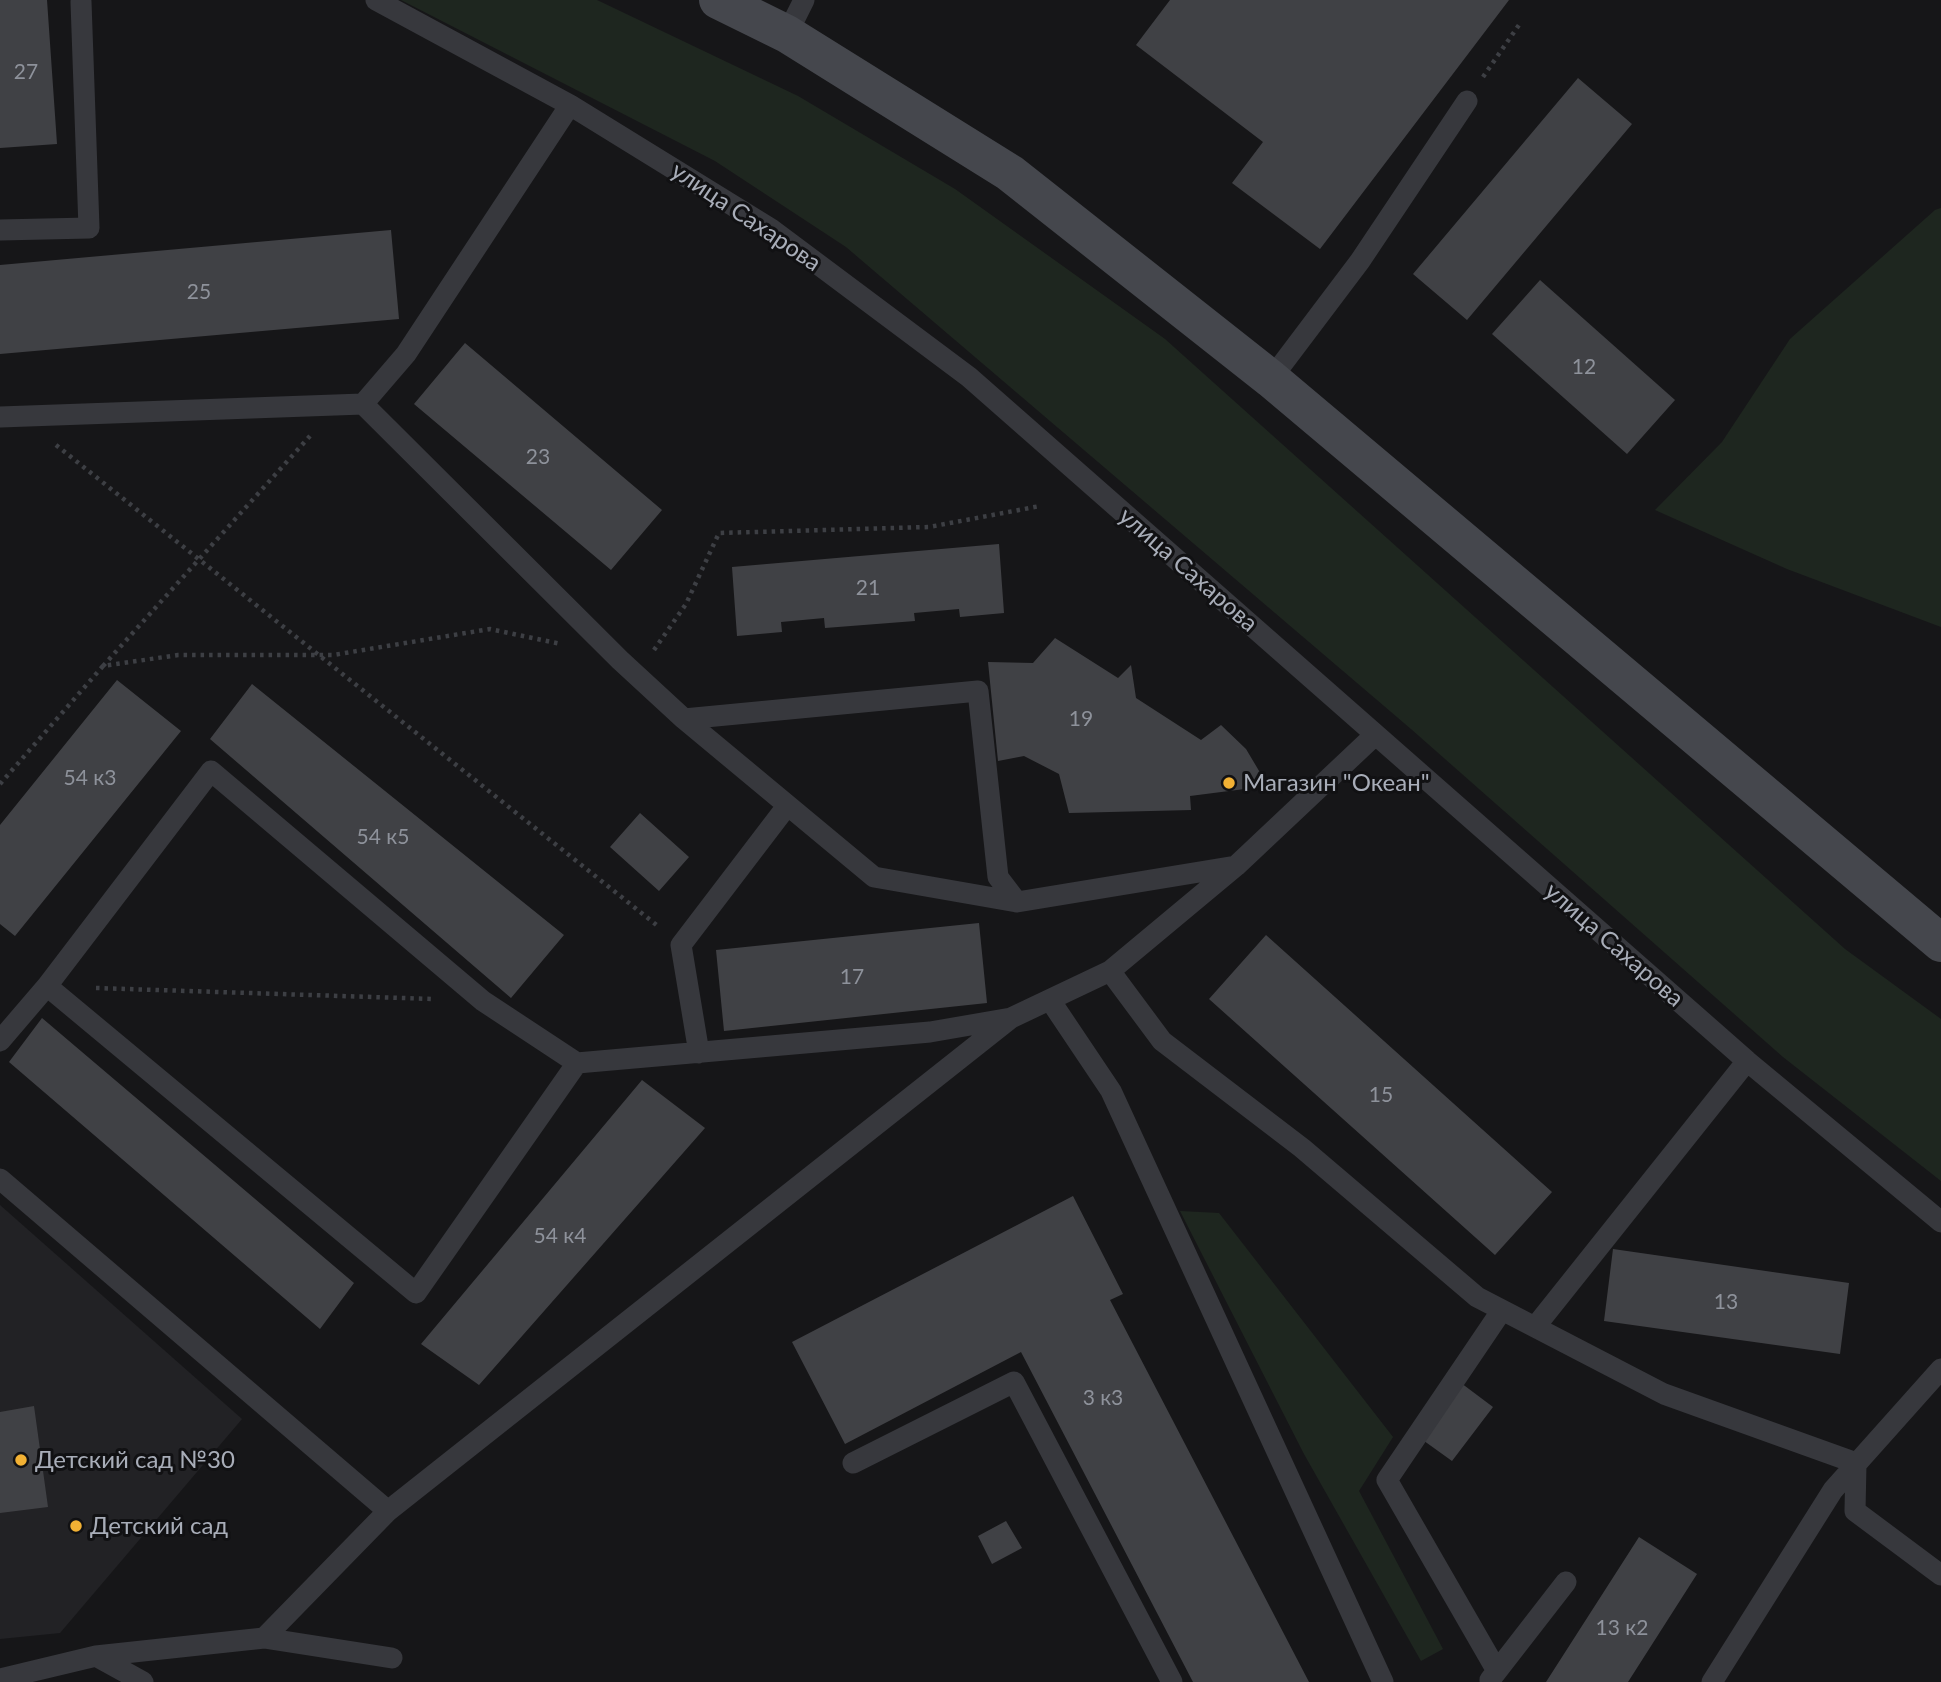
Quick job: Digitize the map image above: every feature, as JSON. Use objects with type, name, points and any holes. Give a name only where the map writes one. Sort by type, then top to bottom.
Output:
[{"type":"street","points":[[718,0],[787,34],[1010,173],[1271,379],[1941,943]]},
{"type":"lane","name":"улица Сахарова","points":[[376,0],[570,105],[771,229],[969,377],[1747,1061],[1941,1222]]},
{"type":"lane","points":[[787,34],[804,0]]},
{"type":"lane","points":[[0,230],[89,228],[82,2]]},
{"type":"lane","points":[[1271,379],[1360,261],[1467,101]]},
{"type":"lane","points":[[363,404],[405,354],[570,105]]},
{"type":"lane","points":[[10,417],[363,404],[620,660],[684,719],[874,877],[1017,902],[1236,866]]},
{"type":"lane","points":[[684,719],[978,691],[998,877],[1017,902]]},
{"type":"lane","points":[[264,1638],[388,1511],[1011,1018],[1110,971],[1236,866],[1375,735]]},
{"type":"lane","points":[[0,1041],[47,986],[211,771],[483,1001],[577,1063],[930,1032],[1011,1018]]},
{"type":"lane","points":[[699,1054],[681,945],[787,806]]},
{"type":"lane","points":[[1110,971],[1162,1041],[1302,1148],[1477,1297],[1664,1394],[1856,1463]]},
{"type":"lane","points":[[47,986],[416,1293],[577,1063]]},
{"type":"lane","points":[[1050,1000],[1111,1091],[1383,1682]]},
{"type":"lane","points":[[1535,1327],[1747,1061]]},
{"type":"lane","points":[[0,1179],[388,1511]]},
{"type":"lane","points":[[1502,1310],[1387,1480],[1493,1676],[1566,1582]]},
{"type":"lane","points":[[1712,1682],[1833,1490],[1941,1369]]},
{"type":"lane","points":[[853,1463],[1014,1381],[1172,1682]]},
{"type":"lane","points":[[1856,1463],[1855,1511],[1941,1575]]},
{"type":"lane","points":[[0,1679],[96,1656],[264,1638],[392,1658]]},
{"type":"lane","points":[[96,1656],[144,1682]]},
{"type":"path","points":[[1467,101],[1521,22]]},
{"type":"path","points":[[0,784],[339,405]]},
{"type":"path","points":[[10,417],[199,560],[681,945]]},
{"type":"path","points":[[103,666],[178,655],[334,655],[490,629],[620,660],[648,659],[686,604],[719,533],[929,527],[1040,506]]},
{"type":"path","points":[[47,986],[483,1001]]},
{"type":"shaded area","points":[[401,0],[597,0],[798,96],[955,189],[1165,339],[1845,949],[1941,1019],[1941,1181],[1783,1057],[1411,729],[846,247],[715,161]]},
{"type":"shaded area","points":[[1941,208],[1941,627],[1787,569],[1655,510],[1722,442],[1790,339],[1935,210]]},
{"type":"shaded area","name":"Детский сад","points":[[0,1205],[242,1419],[60,1633],[0,1639]]},
{"type":"shaded area","points":[[1180,1211],[1219,1213],[1393,1437],[1359,1491],[1443,1649],[1421,1661],[1304,1454]]},
{"type":"building","points":[[0,0],[47,0],[57,144],[0,148]]},
{"type":"building","points":[[1170,0],[1509,0],[1320,249],[1232,183],[1263,142],[1136,45]]},
{"type":"building","points":[[1578,78],[1632,124],[1467,320],[1413,274]]},
{"type":"building","points":[[391,230],[399,319],[0,354],[0,265]]},
{"type":"building","points":[[1540,280],[1675,400],[1627,454],[1492,334]]},
{"type":"building","points":[[465,343],[662,510],[611,570],[414,404]]},
{"type":"building","points":[[999,544],[1004,613],[960,617],[959,609],[914,613],[915,621],[825,628],[824,618],[781,622],[782,632],[737,636],[732,567]]},
{"type":"building","points":[[1055,638],[1118,678],[1131,665],[1136,698],[1201,740],[1221,725],[1246,749],[1268,786],[1190,796],[1191,810],[1069,813],[1059,774],[1024,756],[998,761],[988,662],[1033,663]]},
{"type":"building","points":[[117,680],[181,731],[15,936],[0,924],[0,825]]},
{"type":"building","points":[[252,684],[564,935],[511,998],[210,739]]},
{"type":"building","points":[[640,813],[689,857],[659,891],[610,847]]},
{"type":"building","points":[[979,923],[987,1003],[724,1031],[716,950]]},
{"type":"building","points":[[1266,935],[1552,1192],[1495,1255],[1209,999]]},
{"type":"building","points":[[42,1018],[354,1283],[320,1329],[9,1062]]},
{"type":"building","points":[[642,1080],[705,1128],[479,1385],[421,1344]]},
{"type":"building","points":[[1073,1196],[1123,1294],[1110,1300],[1309,1682],[1193,1682],[1021,1352],[845,1444],[792,1342]]},
{"type":"building","points":[[1613,1249],[1849,1283],[1840,1354],[1604,1321]]},
{"type":"building","points":[[1461,1383],[1493,1407],[1452,1461],[1420,1438]]},
{"type":"building","name":"Детский сад №30","points":[[34,1406],[48,1507],[0,1513],[0,1412]]},
{"type":"building","points":[[1006,1521],[1022,1548],[992,1564],[978,1536]]},
{"type":"building","points":[[1639,1537],[1697,1574],[1628,1682],[1546,1682]]},
{"type":"place","name":"Магазин \"Океан\"","points":[[1229,783]]},
{"type":"place","name":"Детский сад №30","points":[[21,1460]]},
{"type":"place","name":"Детский сад","points":[[76,1526]]}]
